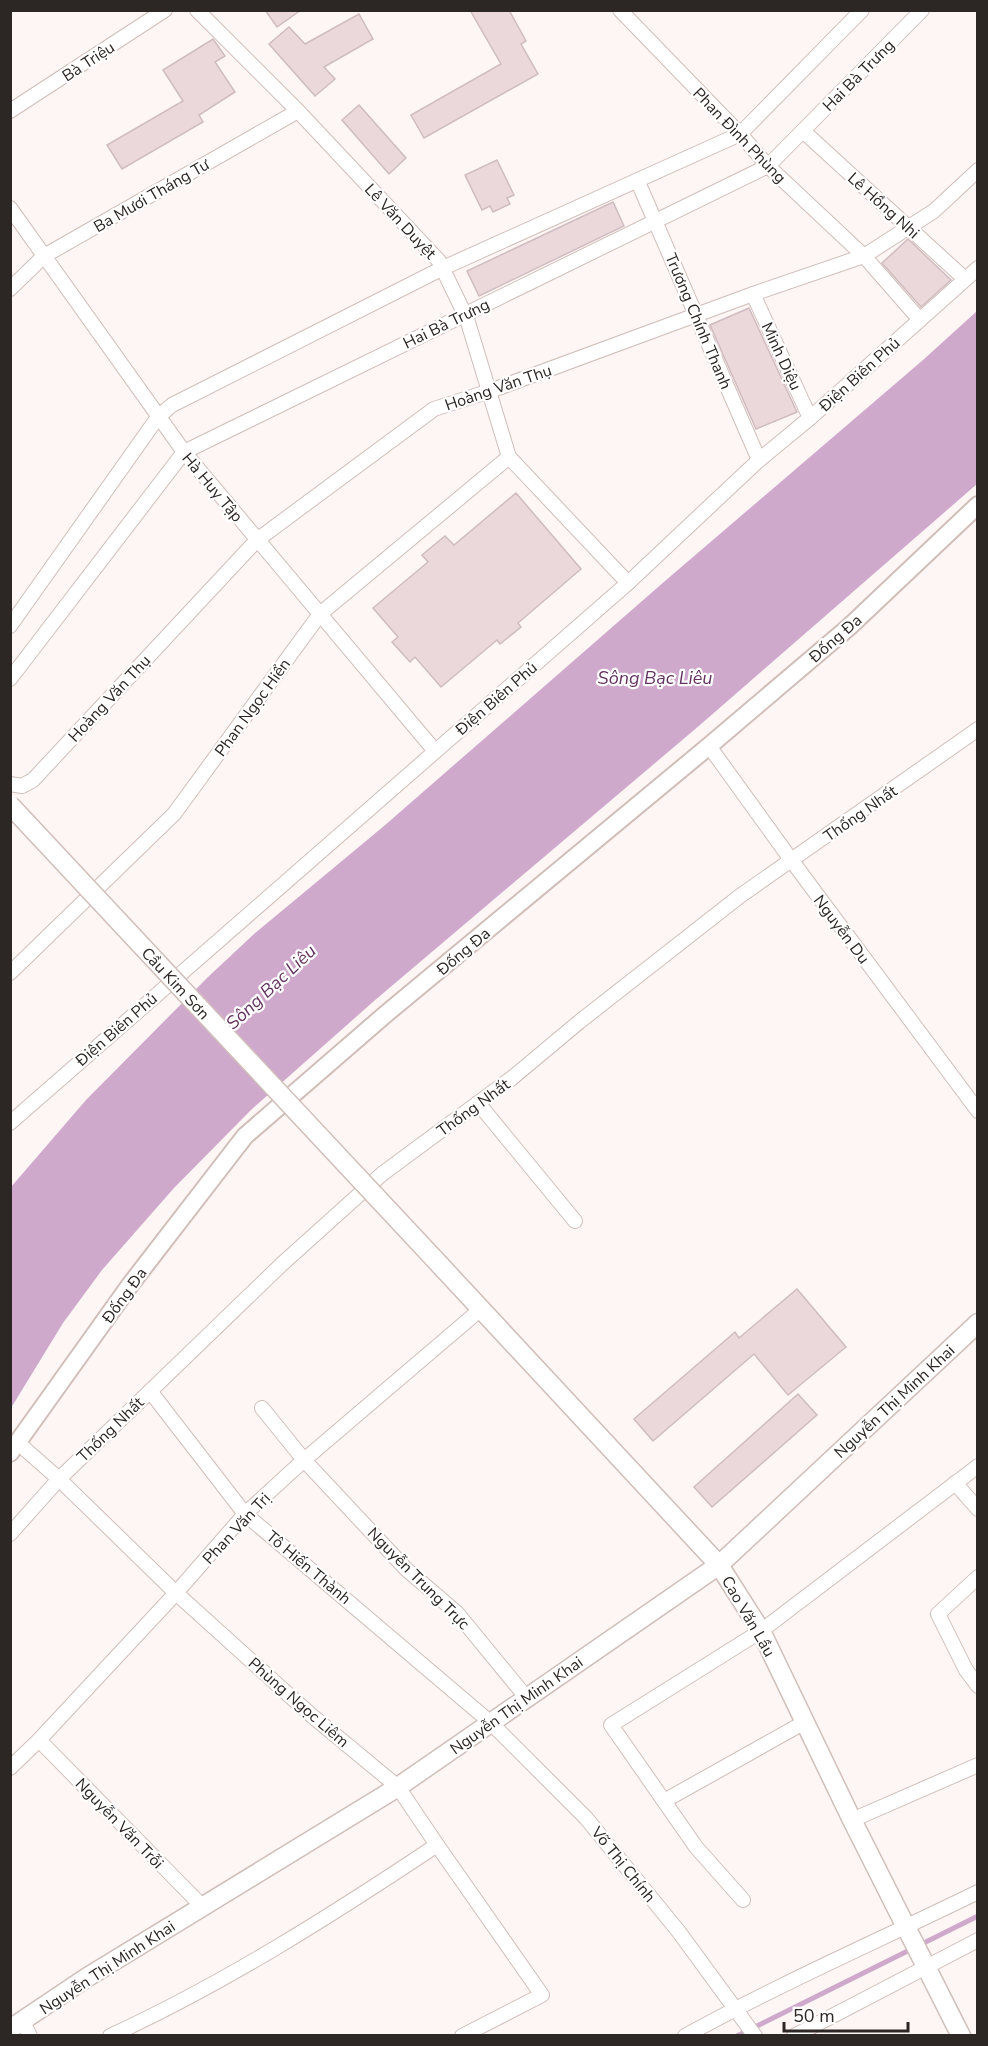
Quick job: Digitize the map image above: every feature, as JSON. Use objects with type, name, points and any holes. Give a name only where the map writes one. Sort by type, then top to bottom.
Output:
[{"type":"main road","name":"Cầu Kim Sơn","points":[[10,806],[440,1265]]},
{"type":"main road","name":"Cao Văn Lầu","points":[[440,1265],[719,1565],[761,1631],[852,1820],[961,2036]]},
{"type":"main road","name":"Nguyễn Thị Minh Khai","points":[[21,2029],[86,1978],[398,1787],[719,1565],[978,1323]]},
{"type":"street","name":"Bà Triệu","points":[[10,111],[165,10]]},
{"type":"street","name":"Lê Văn Duyệt","points":[[197,10],[298,111],[439,261],[464,313],[509,457],[627,583]]},
{"type":"street","name":"Phan Đình Phùng","points":[[620,10],[768,166],[864,256],[920,320]]},
{"type":"street","points":[[10,626],[158,417],[172,405],[442,268],[638,182],[740,134],[862,10]]},
{"type":"street","name":"Hai Bà Trưng","points":[[10,679],[184,452],[768,166],[922,10]]},
{"type":"street","name":"Ba Mươi Tháng Tư","points":[[10,289],[44,256],[298,111]]},
{"type":"street","name":"Lê Hồng Nhi","points":[[803,131],[965,279]]},
{"type":"street","name":"Hoàng Văn Thụ","points":[[10,783],[22,786],[33,780],[257,540],[434,409],[490,392],[753,294],[864,256],[934,211],[978,170]]},
{"type":"street","name":"Trương Chính Thanh","points":[[638,182],[759,460]]},
{"type":"street","name":"Hà Huy Tập","points":[[10,208],[184,452],[435,751]]},
{"type":"street","name":"Điện Biên Phủ","points":[[13,1114],[627,583],[759,460],[810,418],[978,268]]},
{"type":"street","name":"Minh Diệu","points":[[753,294],[810,418]]},
{"type":"street","name":"Phan Ngọc Hiển","points":[[10,973],[174,814],[320,614],[509,457]]},
{"type":"street","name":"Đống Đa","points":[[14,1448],[130,1285],[245,1136],[387,1013],[849,627],[978,506]]},
{"type":"street","name":"Thống Nhất","points":[[10,1534],[59,1479],[282,1264],[382,1174],[478,1103],[740,896],[978,729]]},
{"type":"street","name":"Nguyễn Du","points":[[709,746],[978,1111]]},
{"type":"street","points":[[478,1103],[575,1221]]},
{"type":"street","name":"Phan Văn Trị","points":[[10,1768],[176,1593],[245,1514],[304,1460],[481,1309]]},
{"type":"street","name":"Tô Hiến Thành","points":[[150,1391],[245,1514],[490,1722]]},
{"type":"street","name":"Nguyễn Trung Trực","points":[[262,1408],[304,1460],[406,1569],[457,1612],[526,1697]]},
{"type":"street","name":"Phùng Ngọc Liêm","points":[[14,1448],[59,1479],[176,1593],[311,1715],[398,1787],[542,1995],[462,2036]]},
{"type":"street","points":[[743,1900],[696,1847],[611,1725],[761,1631],[978,1466]]},
{"type":"street","points":[[955,1483],[978,1509]]},
{"type":"street","points":[[978,1577],[938,1614],[966,1670],[978,1686]]},
{"type":"street","name":"Võ Thị Chính","points":[[490,1722],[586,1818],[679,1932],[755,2036]]},
{"type":"street","points":[[664,1801],[805,1722]]},
{"type":"street","name":"Nguyễn Văn Trỗi","points":[[39,1740],[202,1906]]},
{"type":"street","points":[[852,1820],[978,1765]]},
{"type":"street","points":[[110,2036],[147,2019],[258,1957],[365,1893],[436,1845]]},
{"type":"street","points":[[686,2036],[910,1933],[978,1892]]},
{"type":"street","points":[[794,2036],[926,1965],[978,1940]]},
{"type":"water","name":"Sông Bạc Liêu","points":[[977,311],[977,484],[700,725],[374,1001],[251,1110],[174,1188],[102,1270],[63,1323],[11,1408],[11,1187],[86,1100],[254,934],[384,826]]},
{"type":"building","points":[[265,10],[301,10],[277,27]]},
{"type":"building","points":[[470,10],[509,10],[526,41],[521,44],[538,74],[424,138],[411,115],[501,64]]},
{"type":"building","points":[[359,14],[373,39],[324,67],[335,79],[315,96],[269,44],[289,27],[305,44]]},
{"type":"building","points":[[213,39],[225,56],[215,62],[235,92],[199,115],[203,122],[122,169],[107,145],[183,101],[163,70]]},
{"type":"building","points":[[359,105],[406,158],[389,174],[342,120]]},
{"type":"building","points":[[497,160],[514,195],[507,198],[510,204],[493,212],[490,206],[482,210],[465,175]]},
{"type":"building","points":[[613,202],[624,226],[479,296],[467,271]]},
{"type":"building","points":[[908,239],[951,280],[921,307],[882,263]]},
{"type":"building","points":[[749,308],[797,412],[756,429],[710,325]]},
{"type":"building","points":[[516,493],[581,569],[518,623],[521,627],[500,644],[497,640],[441,687],[415,657],[410,662],[392,642],[398,637],[373,608],[428,562],[422,555],[445,536],[454,545]]},
{"type":"building","points":[[797,1289],[846,1347],[788,1395],[754,1354],[653,1441],[634,1419],[735,1332],[739,1338]]},
{"type":"building","points":[[798,1394],[817,1415],[712,1507],[694,1487]]},
{"type":"waterway","points":[[737,2036],[978,1916]]}]
